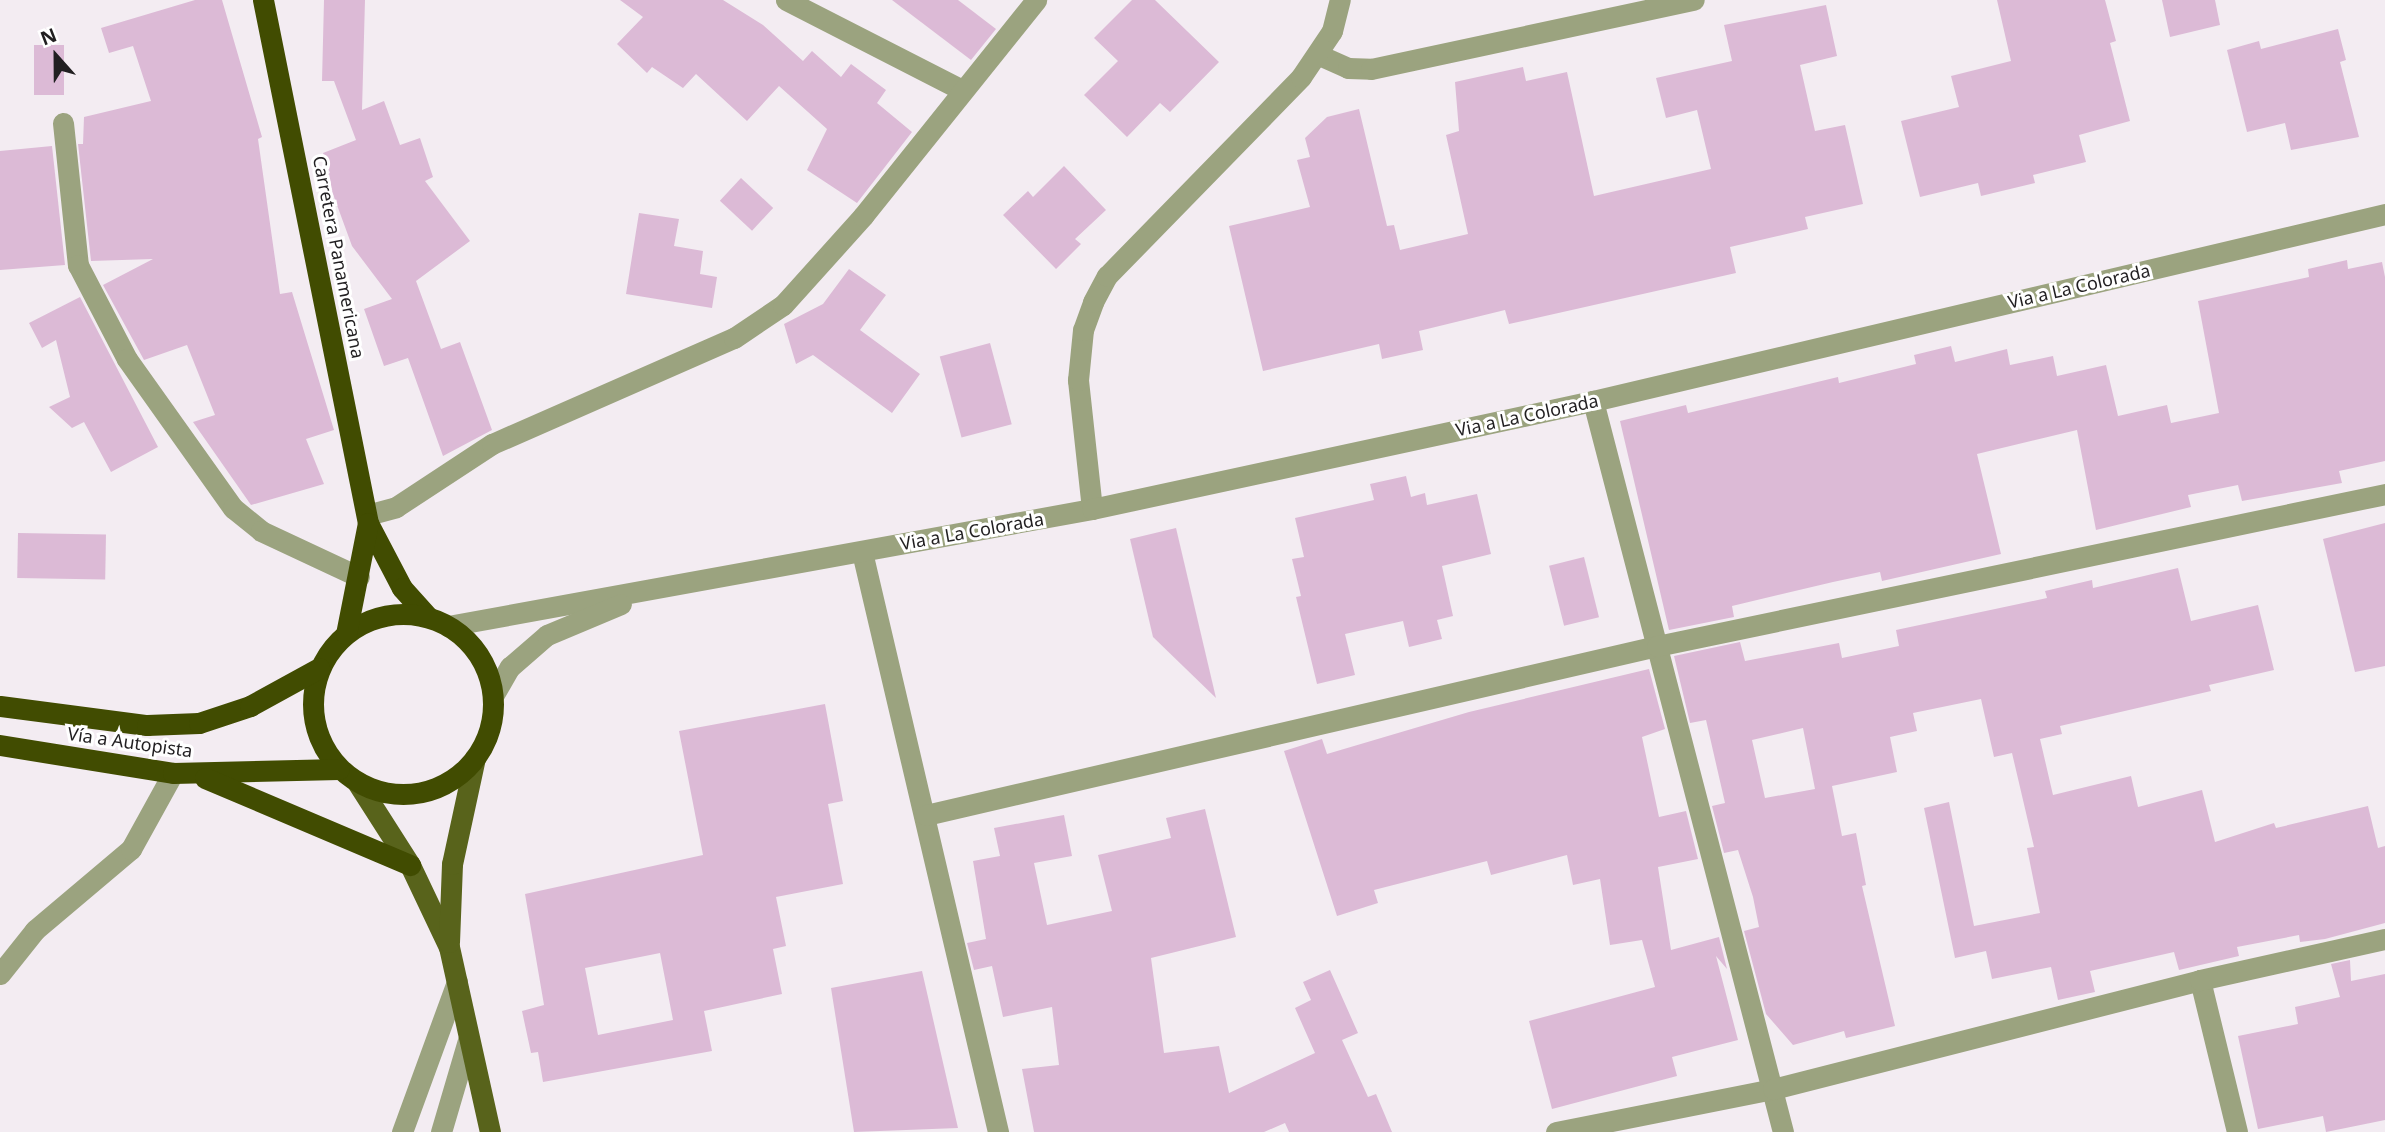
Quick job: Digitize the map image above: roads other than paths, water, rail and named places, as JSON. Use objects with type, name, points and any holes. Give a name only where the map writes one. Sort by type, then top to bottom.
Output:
[{"type":"highway","name":"Carretera Panamericana","points":[[263,0],[368,519],[402,589],[428,617]]},
{"type":"highway","name":"Carretera Panamericana","points":[[345,634],[359,577],[368,519]]},
{"type":"highway","points":[[385,615],[428,617],[448,626],[480,655],[493,696],[492,718],[475,758],[459,774],[420,792],[377,790],[357,782],[339,769],[316,732],[313,689],[319,668],[345,634],[385,615]]},
{"type":"highway","name":"Vía a Autopista","points":[[0,706],[147,725],[199,723],[250,706],[319,668]]},
{"type":"highway","name":"Vía a Autopista","points":[[0,745],[173,773],[339,769]]},
{"type":"highway","points":[[197,774],[410,864]]},
{"type":"main road","points":[[449,947],[452,864],[475,758]]},
{"type":"main road","points":[[357,782],[410,864],[449,947],[490,1132]]},
{"type":"street","points":[[786,0],[961,90]]},
{"type":"street","points":[[368,519],[396,507],[492,444],[703,353],[765,318],[799,291],[1036,0]]},
{"type":"street","points":[[1092,509],[1078,380],[1083,330],[1093,302],[1107,276],[1209,175],[1319,55],[1340,0]]},
{"type":"street","points":[[1319,55],[1348,68],[1371,69],[1694,0]]},
{"type":"street","points":[[63,123],[78,265],[127,359],[233,508],[261,531],[359,577]]},
{"type":"street","name":"Via a La Colorada","points":[[448,626],[1092,509],[1593,401],[2385,214]]},
{"type":"street","points":[[1593,401],[1783,1132]]},
{"type":"street","points":[[926,815],[1657,646],[2385,494]]},
{"type":"street","points":[[862,552],[926,815],[998,1132]]},
{"type":"street","name":"Via a La Colorada","points":[[493,696],[517,659],[547,635],[662,588]]},
{"type":"street","points":[[0,974],[36,930],[131,849],[173,773]]},
{"type":"street","points":[[1556,1132],[1773,1089],[2200,980],[2385,939]]},
{"type":"street","points":[[2200,980],[2237,1132]]},
{"type":"street","points":[[402,1132],[457,982]]},
{"type":"street","points":[[441,1132],[468,1040]]}]
